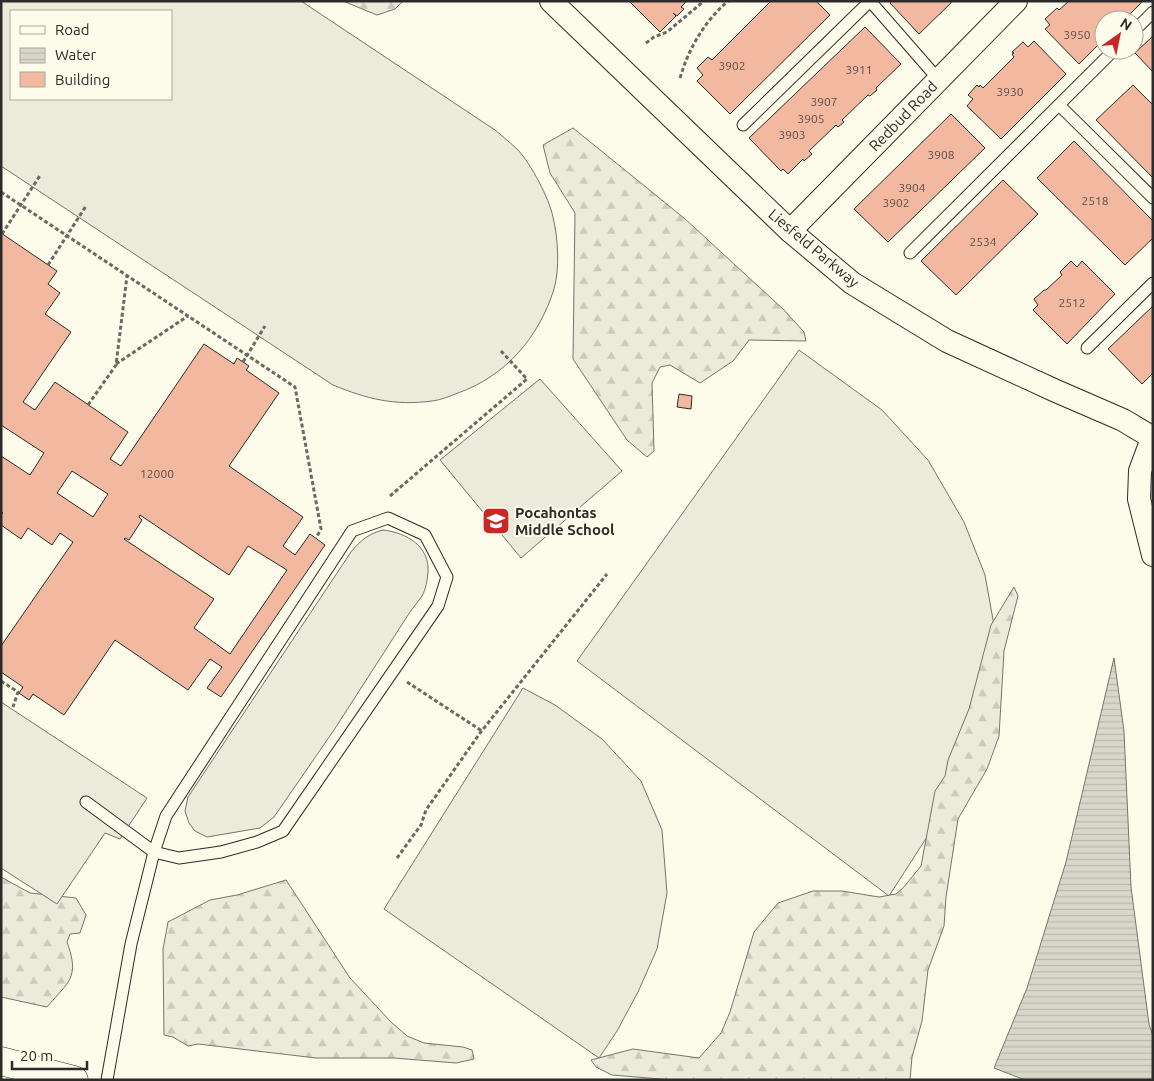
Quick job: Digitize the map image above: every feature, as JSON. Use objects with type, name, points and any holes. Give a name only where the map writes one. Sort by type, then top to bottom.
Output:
[{"type":"main road","points":[[1,1061],[74,1080]]},
{"type":"street","name":"Liesfeld Parkway","points":[[552,1],[790,231],[852,283],[947,341],[1123,420],[1153,437]]},
{"type":"street","name":"Redbud Road","points":[[790,231],[1016,1]]},
{"type":"street","points":[[1153,437],[1140,472],[1139,499],[1153,555]]},
{"type":"lane","points":[[744,125],[870,1],[939,80]]},
{"type":"lane","points":[[1144,21],[1153,12]]},
{"type":"lane","points":[[910,253],[1104,60]]},
{"type":"lane","points":[[1059,105],[1153,198]]},
{"type":"lane","points":[[1087,348],[1153,283]]},
{"type":"lane","points":[[86,802],[154,852],[179,858],[221,852],[257,842],[283,830],[438,606],[447,577],[425,535],[388,518],[352,531],[166,816],[154,852],[131,944],[107,1080]]},
{"type":"path","points":[[646,43],[667,32],[704,1]]},
{"type":"path","points":[[680,78],[695,41],[705,24],[728,1]]},
{"type":"path","points":[[2,234],[41,174]]},
{"type":"path","points":[[1,192],[295,387],[321,529],[316,538]]},
{"type":"path","points":[[48,265],[86,206]]},
{"type":"path","points":[[116,365],[127,276]]},
{"type":"path","points":[[88,405],[116,365],[188,316]]},
{"type":"path","points":[[243,362],[265,326]]},
{"type":"path","points":[[390,496],[527,379],[501,351]]},
{"type":"path","points":[[396,858],[421,825],[426,810],[482,731],[607,574]]},
{"type":"path","points":[[1,681],[18,692],[13,707]]},
{"type":"path","points":[[406,681],[482,731]]},
{"type":"green space","points":[[1,1],[301,1],[495,130],[518,150],[534,172],[544,191],[555,225],[557,243],[558,263],[554,289],[548,307],[530,339],[506,365],[491,376],[475,386],[449,397],[419,402],[393,402],[370,398],[333,385],[1,166]]},
{"type":"green space","points":[[343,1],[403,1],[395,9],[377,15]]},
{"type":"green space","points":[[573,128],[684,218],[783,309],[804,332],[806,341],[749,340],[733,361],[700,383],[670,365],[660,367],[652,383],[654,451],[647,457],[627,440],[573,359],[575,213],[550,173],[543,145]]},
{"type":"green space","points":[[799,350],[882,410],[928,460],[964,522],[985,575],[997,642],[956,792],[889,896],[577,661]]},
{"type":"green space","points":[[540,379],[622,471],[521,558],[440,460]]},
{"type":"green space","points":[[383,530],[400,534],[415,542],[421,548],[428,564],[428,573],[422,596],[274,817],[260,828],[207,837],[195,831],[189,823],[185,811],[188,797],[351,552],[365,538]]},
{"type":"green space","points":[[1014,587],[1018,596],[1004,651],[999,736],[987,769],[958,819],[946,897],[944,926],[928,970],[922,1021],[912,1057],[910,1080],[673,1080],[612,1075],[596,1067],[591,1060],[633,1049],[699,1058],[721,1033],[730,1012],[754,932],[778,903],[813,891],[842,891],[879,897],[896,894],[903,888],[921,866],[935,791],[945,776],[948,760],[969,709],[991,625]]},
{"type":"green space","points":[[523,688],[555,705],[602,739],[641,781],[662,830],[667,893],[657,949],[638,992],[617,1031],[599,1058],[384,909]]},
{"type":"green space","points":[[1,877],[30,893],[76,898],[86,915],[80,933],[70,934],[67,942],[72,964],[70,978],[47,1007],[1,997]]},
{"type":"green space","points":[[286,880],[350,978],[391,1022],[407,1036],[424,1043],[463,1047],[472,1050],[474,1059],[456,1063],[394,1058],[316,1058],[198,1044],[188,1046],[173,1037],[164,1035],[163,949],[168,922],[210,900],[237,895]]},
{"type":"shaded area","points":[[1,702],[147,798],[120,839],[105,833],[57,904],[1,868]]},
{"type":"water","points":[[1114,658],[1124,731],[1131,887],[1149,1024],[1153,1036],[1153,1080],[1025,1080],[994,1068],[1027,988],[1066,862]]},
{"type":"building","points":[[629,1],[687,1],[681,7],[684,9],[677,16],[673,13],[676,16],[660,32]]},
{"type":"building","points":[[771,1],[816,1],[830,15],[730,114],[697,81],[703,75],[697,68],[708,57],[712,60]]},
{"type":"building","points":[[891,1],[953,1],[919,34],[890,3]]},
{"type":"building","points":[[1069,1],[1143,1],[1134,10],[1094,10],[1094,49],[1079,64],[1045,29],[1050,25],[1045,19],[1057,8],[1059,10]]},
{"type":"building","points":[[865,27],[901,64],[876,88],[877,90],[870,96],[868,95],[842,120],[844,122],[838,127],[836,125],[809,151],[812,154],[804,161],[803,159],[788,174],[783,169],[781,171],[749,138]]},
{"type":"building","points":[[1153,36],[1153,72],[1142,60],[1144,60],[1144,44]]},
{"type":"building","points":[[1034,41],[1066,74],[1001,139],[967,106],[973,99],[968,95],[977,85],[983,88],[1014,57],[1012,52],[1023,42],[1028,47]]},
{"type":"building","points":[[1133,85],[1153,105],[1153,178],[1096,120]]},
{"type":"building","points":[[951,114],[985,148],[888,242],[854,209]]},
{"type":"building","points":[[1074,141],[1153,221],[1153,238],[1125,265],[1037,178]]},
{"type":"building","points":[[1003,180],[1038,214],[956,295],[921,261]]},
{"type":"building","points":[[1,233],[57,271],[48,284],[60,293],[45,314],[71,332],[23,402],[35,410],[55,382],[128,432],[110,459],[121,466],[204,344],[234,364],[237,358],[249,366],[246,370],[279,393],[229,466],[303,517],[283,546],[295,555],[310,534],[325,545],[221,697],[207,688],[222,667],[210,659],[188,690],[115,640],[64,715],[33,694],[29,700],[19,693],[23,687],[1,672],[1,646],[73,542],[60,533],[52,545],[28,528],[21,539],[1,525],[1,515],[3,513],[1,512],[1,456],[30,475],[44,453],[1,425]],"holes":[[[72,471],[108,494],[93,517],[57,493]],[[140,515],[229,575],[248,546],[287,570],[230,654],[194,628],[214,599],[124,539],[129,540],[142,520],[139,517]]]},
{"type":"building","points":[[1071,261],[1077,267],[1082,261],[1115,294],[1067,344],[1033,310],[1038,305],[1034,299],[1062,275],[1060,272]]},
{"type":"building","points":[[1153,306],[1153,373],[1142,384],[1108,349]]},
{"type":"building","points":[[679,394],[692,396],[691,409],[677,407]]},
{"type":"place","name":"Pocahontas Middle School","points":[[496,521]]}]
